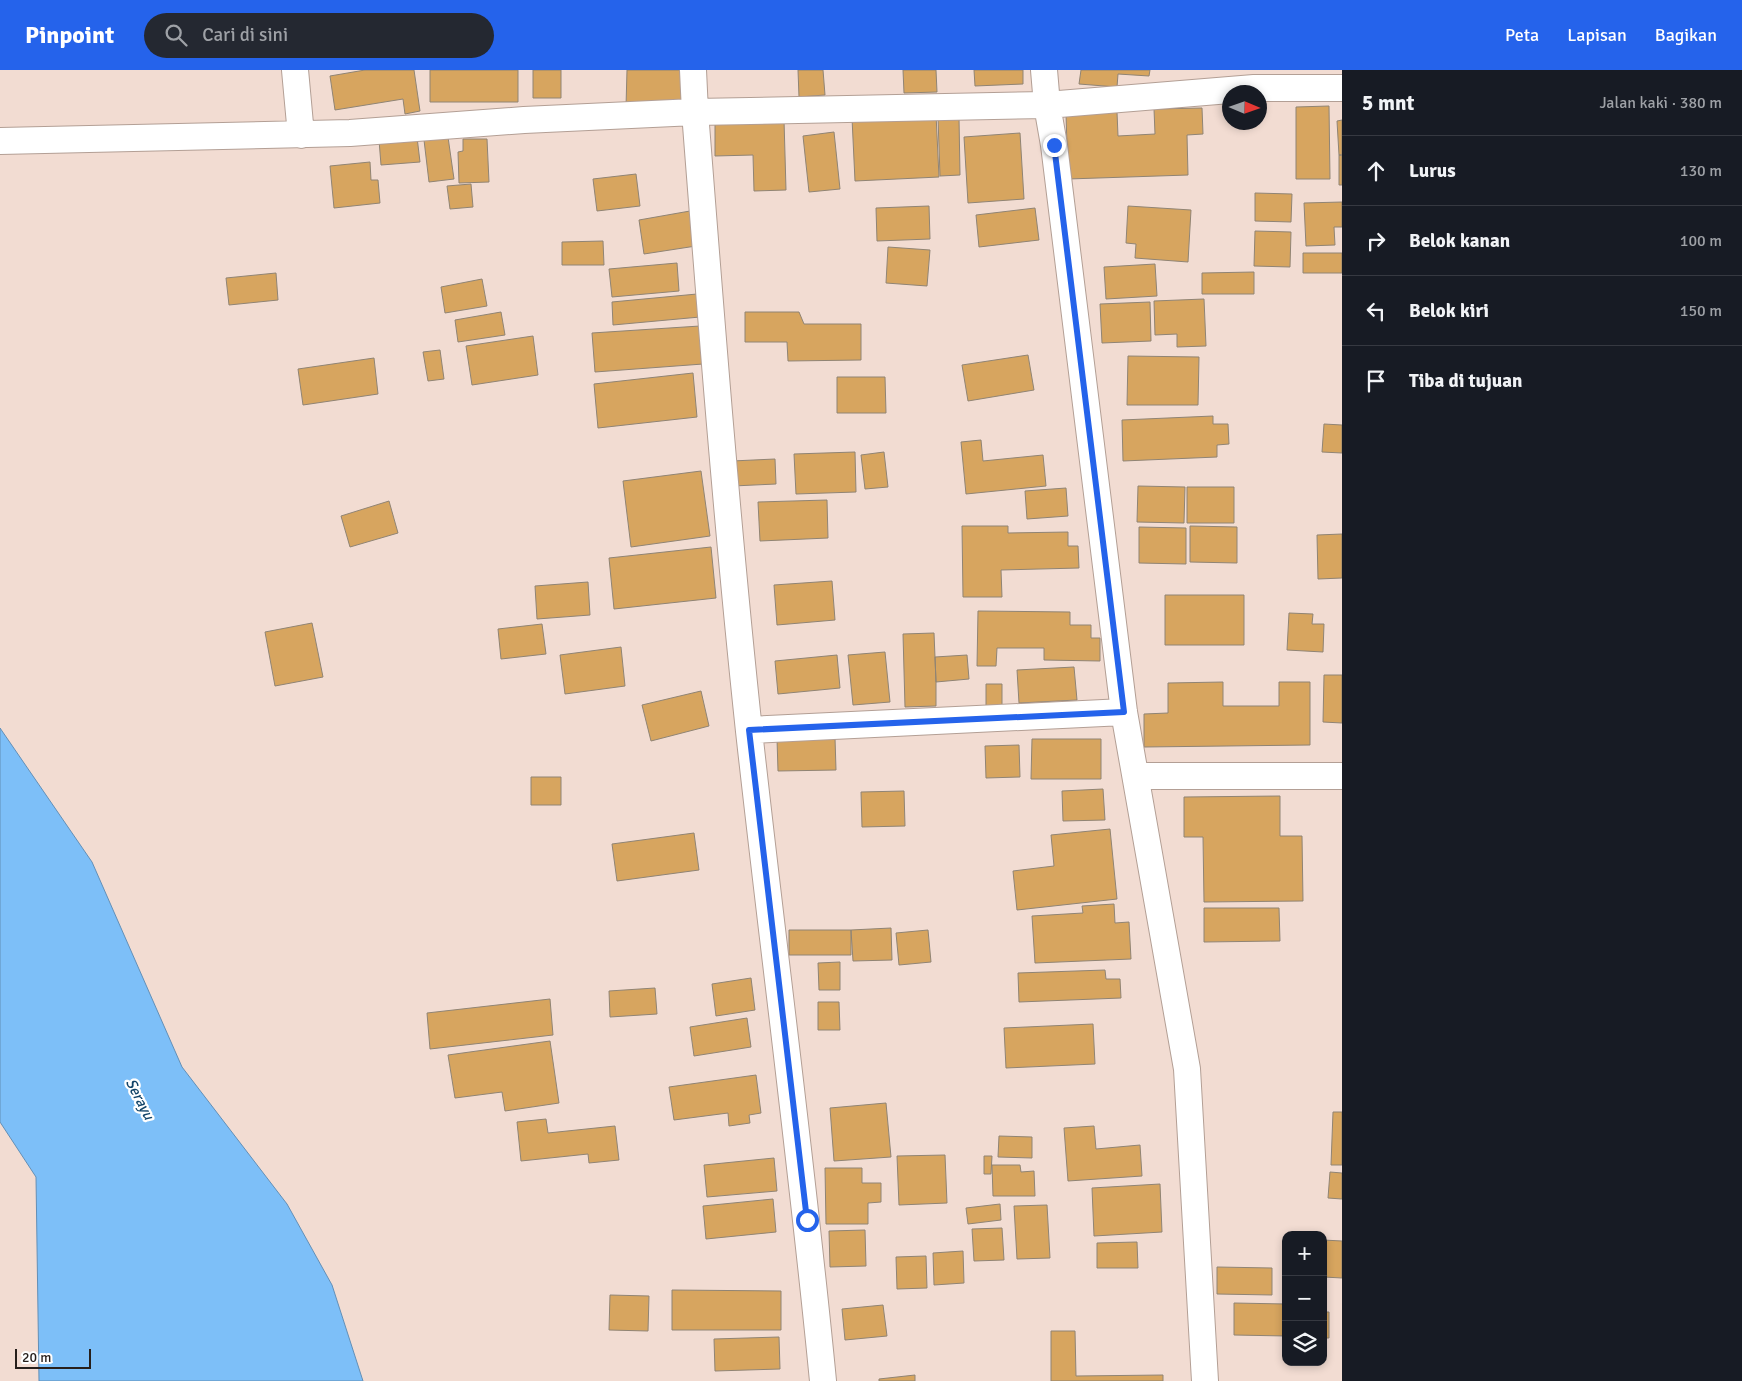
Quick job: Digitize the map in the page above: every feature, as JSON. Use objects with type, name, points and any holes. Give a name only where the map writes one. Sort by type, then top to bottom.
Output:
[{"type":"street","points":[[295,70],[301,135]]},
{"type":"street","points":[[693,70],[719,421],[749,730],[807,1220],[822,1381]]},
{"type":"street","points":[[1044,70],[1124,712],[1187,1069],[1205,1381]]},
{"type":"street","points":[[0,141],[301,135],[524,120],[695,112],[1047,105],[1254,88],[1342,88]]},
{"type":"street","points":[[749,730],[1124,712]]},
{"type":"street","points":[[1136,776],[1342,776]]},
{"type":"water","name":"Serayu","points":[[0,728],[92,862],[182,1067],[287,1204],[332,1285],[363,1381],[39,1381],[36,1177],[0,1122]]},
{"type":"building","points":[[365,70],[414,70],[420,111],[405,114],[403,99],[335,110],[330,76]]},
{"type":"building","points":[[430,70],[518,70],[518,102],[430,102]]},
{"type":"building","points":[[533,70],[561,70],[561,98],[533,98]]},
{"type":"building","points":[[627,70],[687,70],[685,109],[626,107]]},
{"type":"building","points":[[798,70],[823,70],[825,95],[799,97]]},
{"type":"building","points":[[903,70],[936,70],[937,92],[904,93]]},
{"type":"building","points":[[974,70],[1023,70],[1023,84],[975,86]]},
{"type":"building","points":[[1081,70],[1150,70],[1149,76],[1118,74],[1117,87],[1079,84]]},
{"type":"building","points":[[1329,106],[1330,179],[1296,179],[1296,107]]},
{"type":"building","points":[[1202,108],[1203,134],[1187,135],[1188,175],[1068,179],[1066,114],[1117,112],[1118,136],[1155,134],[1154,109]]},
{"type":"building","points":[[936,114],[939,177],[855,181],[852,118]]},
{"type":"building","points":[[938,118],[959,118],[960,175],[940,176]]},
{"type":"building","points":[[784,120],[786,190],[754,191],[753,155],[715,156],[715,122]]},
{"type":"building","points":[[1342,120],[1342,155],[1339,155],[1337,121]]},
{"type":"building","points":[[834,132],[840,189],[809,192],[803,136]]},
{"type":"building","points":[[1020,133],[1024,199],[968,203],[964,137]]},
{"type":"building","points":[[417,137],[420,162],[381,165],[379,140]]},
{"type":"building","points":[[448,137],[454,179],[429,182],[424,140]]},
{"type":"building","points":[[463,139],[487,139],[489,182],[459,183],[458,152],[463,151]]},
{"type":"building","points":[[1339,155],[1342,155],[1342,185],[1339,185]]},
{"type":"building","points":[[370,162],[371,180],[378,180],[380,203],[334,208],[330,166]]},
{"type":"building","points":[[636,174],[640,206],[597,211],[593,179]]},
{"type":"building","points":[[471,184],[473,207],[450,209],[447,186]]},
{"type":"building","points":[[1255,193],[1292,194],[1291,222],[1255,221]]},
{"type":"building","points":[[1342,202],[1342,227],[1334,227],[1335,245],[1306,246],[1304,203]]},
{"type":"building","points":[[929,206],[930,239],[877,241],[876,208]]},
{"type":"building","points":[[1128,206],[1191,210],[1188,262],[1135,258],[1136,244],[1126,243]]},
{"type":"building","points":[[1035,208],[1039,240],[979,247],[976,215]]},
{"type":"building","points":[[690,211],[696,246],[644,254],[639,220]]},
{"type":"building","points":[[1255,231],[1291,232],[1290,267],[1254,266]]},
{"type":"building","points":[[603,241],[604,265],[562,265],[562,242]]},
{"type":"building","points":[[888,247],[930,250],[927,286],[886,283]]},
{"type":"building","points":[[1303,253],[1342,253],[1342,273],[1303,273]]},
{"type":"building","points":[[677,263],[679,291],[612,297],[609,269]]},
{"type":"building","points":[[1155,264],[1157,296],[1106,299],[1104,267]]},
{"type":"building","points":[[1254,272],[1254,294],[1202,294],[1202,273]]},
{"type":"building","points":[[276,273],[278,300],[229,305],[226,278]]},
{"type":"building","points":[[482,279],[487,306],[445,313],[441,287]]},
{"type":"building","points":[[697,294],[700,317],[613,325],[612,302]]},
{"type":"building","points":[[1204,299],[1206,346],[1177,347],[1177,334],[1155,335],[1154,301]]},
{"type":"building","points":[[1150,302],[1151,341],[1102,343],[1100,304]]},
{"type":"building","points":[[501,312],[505,335],[458,342],[455,320]]},
{"type":"building","points":[[745,312],[799,312],[804,324],[861,324],[861,360],[788,361],[787,342],[745,342]]},
{"type":"building","points":[[700,326],[703,364],[595,372],[592,333]]},
{"type":"building","points":[[533,336],[538,375],[472,385],[466,346]]},
{"type":"building","points":[[440,350],[444,379],[428,381],[423,352]]},
{"type":"building","points":[[1028,355],[1034,390],[968,401],[962,365]]},
{"type":"building","points":[[1128,356],[1199,357],[1198,405],[1127,405]]},
{"type":"building","points":[[374,358],[378,394],[303,405],[298,369]]},
{"type":"building","points":[[693,373],[697,417],[598,428],[594,384]]},
{"type":"building","points":[[837,377],[885,377],[886,413],[837,413]]},
{"type":"building","points":[[1213,416],[1213,424],[1228,424],[1229,444],[1217,445],[1217,457],[1123,461],[1122,420]]},
{"type":"building","points":[[1324,424],[1342,425],[1342,453],[1322,452]]},
{"type":"building","points":[[981,440],[983,461],[1043,455],[1046,486],[966,494],[961,442]]},
{"type":"building","points":[[855,452],[856,492],[796,494],[794,454]]},
{"type":"building","points":[[884,452],[888,487],[865,489],[861,455]]},
{"type":"building","points":[[775,459],[776,484],[733,486],[732,461]]},
{"type":"building","points":[[701,471],[710,536],[631,547],[623,481]]},
{"type":"building","points":[[1138,486],[1185,487],[1184,523],[1137,522]]},
{"type":"building","points":[[1187,487],[1234,487],[1234,523],[1187,523]]},
{"type":"building","points":[[1066,488],[1068,516],[1027,519],[1025,491]]},
{"type":"building","points":[[827,500],[828,538],[760,541],[758,502]]},
{"type":"building","points":[[389,501],[398,533],[350,547],[341,516]]},
{"type":"building","points":[[962,526],[1008,526],[1008,533],[1068,532],[1068,546],[1078,546],[1079,568],[1001,570],[1002,597],[963,597]]},
{"type":"building","points":[[1190,526],[1237,527],[1237,563],[1190,562]]},
{"type":"building","points":[[1139,527],[1186,528],[1186,564],[1139,563]]},
{"type":"building","points":[[1342,534],[1342,578],[1318,579],[1317,535]]},
{"type":"building","points":[[711,547],[716,598],[614,609],[609,558]]},
{"type":"building","points":[[832,581],[835,620],[777,625],[774,585]]},
{"type":"building","points":[[588,582],[590,615],[537,619],[535,586]]},
{"type":"building","points":[[1165,595],[1244,595],[1244,645],[1165,645]]},
{"type":"building","points":[[978,611],[1070,612],[1070,625],[1091,625],[1091,638],[1100,638],[1100,661],[1044,660],[1044,648],[997,648],[996,666],[977,666]]},
{"type":"building","points":[[1289,613],[1313,614],[1312,624],[1324,624],[1323,652],[1287,650]]},
{"type":"building","points":[[312,623],[323,677],[275,686],[265,632]]},
{"type":"building","points":[[542,624],[546,654],[501,659],[498,629]]},
{"type":"building","points":[[934,633],[936,706],[905,707],[903,634]]},
{"type":"building","points":[[621,647],[625,686],[565,694],[560,655]]},
{"type":"building","points":[[885,652],[890,702],[853,705],[848,655]]},
{"type":"building","points":[[837,655],[840,688],[778,694],[775,661]]},
{"type":"building","points":[[967,655],[969,679],[936,682],[935,657]]},
{"type":"building","points":[[1074,667],[1077,700],[1019,703],[1017,670]]},
{"type":"building","points":[[1324,675],[1342,675],[1342,723],[1323,722]]},
{"type":"building","points":[[1223,682],[1223,706],[1279,706],[1279,682],[1310,682],[1310,745],[1144,747],[1144,714],[1168,713],[1168,683]]},
{"type":"building","points":[[986,684],[1002,684],[1002,710],[986,710]]},
{"type":"building","points":[[701,691],[709,726],[651,741],[642,705]]},
{"type":"building","points":[[835,738],[836,770],[778,771],[777,739]]},
{"type":"building","points":[[1032,739],[1101,739],[1101,779],[1031,779]]},
{"type":"building","points":[[1019,745],[1020,777],[986,778],[985,746]]},
{"type":"building","points":[[531,777],[561,777],[561,805],[531,805]]},
{"type":"building","points":[[1103,789],[1105,820],[1063,821],[1062,791]]},
{"type":"building","points":[[904,791],[905,826],[862,827],[861,792]]},
{"type":"building","points":[[1280,796],[1280,836],[1302,836],[1303,901],[1204,902],[1203,837],[1184,837],[1184,797]]},
{"type":"building","points":[[1110,829],[1117,899],[1017,910],[1013,871],[1054,866],[1051,835]]},
{"type":"building","points":[[694,833],[699,870],[617,881],[612,844]]},
{"type":"building","points":[[1114,904],[1115,923],[1129,922],[1131,959],[1035,963],[1032,916],[1083,913],[1082,906]]},
{"type":"building","points":[[1204,908],[1279,908],[1280,941],[1204,942]]},
{"type":"building","points":[[891,928],[892,960],[853,961],[851,930]]},
{"type":"building","points":[[789,930],[851,930],[851,955],[789,955]]},
{"type":"building","points":[[928,930],[931,962],[899,965],[896,933]]},
{"type":"building","points":[[840,962],[840,990],[819,990],[818,963]]},
{"type":"building","points":[[1105,970],[1106,979],[1120,979],[1121,998],[1019,1002],[1018,973]]},
{"type":"building","points":[[751,978],[755,1010],[716,1016],[712,984]]},
{"type":"building","points":[[655,988],[657,1014],[610,1017],[609,991]]},
{"type":"building","points":[[550,999],[553,1035],[430,1049],[427,1013]]},
{"type":"building","points":[[818,1002],[839,1002],[840,1030],[818,1030]]},
{"type":"building","points":[[747,1018],[751,1047],[694,1056],[690,1027]]},
{"type":"building","points":[[1093,1024],[1095,1064],[1006,1068],[1004,1028]]},
{"type":"building","points":[[550,1041],[559,1103],[505,1111],[502,1092],[455,1098],[448,1055]]},
{"type":"building","points":[[756,1075],[761,1113],[749,1115],[750,1123],[729,1126],[728,1113],[674,1120],[669,1087]]},
{"type":"building","points":[[886,1103],[891,1157],[834,1161],[830,1108]]},
{"type":"building","points":[[1333,1112],[1342,1112],[1342,1165],[1331,1165]]},
{"type":"building","points":[[546,1119],[548,1133],[615,1126],[619,1160],[589,1163],[588,1154],[521,1161],[517,1122]]},
{"type":"building","points":[[1094,1126],[1096,1149],[1140,1145],[1142,1176],[1068,1181],[1064,1128]]},
{"type":"building","points":[[999,1136],[1032,1137],[1032,1158],[998,1157]]},
{"type":"building","points":[[945,1155],[947,1203],[899,1205],[897,1156]]},
{"type":"building","points":[[984,1156],[992,1156],[991,1174],[984,1174]]},
{"type":"building","points":[[774,1158],[777,1191],[707,1197],[704,1165]]},
{"type":"building","points":[[992,1165],[1020,1165],[1021,1172],[1034,1171],[1035,1196],[993,1196]]},
{"type":"building","points":[[825,1168],[862,1168],[862,1183],[881,1183],[881,1202],[868,1203],[868,1224],[826,1224]]},
{"type":"building","points":[[1330,1172],[1342,1173],[1342,1199],[1328,1198]]},
{"type":"building","points":[[1160,1184],[1162,1232],[1094,1236],[1092,1188]]},
{"type":"building","points":[[773,1199],[776,1232],[706,1239],[703,1206]]},
{"type":"building","points":[[1000,1204],[1001,1220],[968,1224],[966,1208]]},
{"type":"building","points":[[1047,1205],[1050,1258],[1017,1259],[1014,1206]]},
{"type":"building","points":[[1002,1228],[1004,1260],[974,1261],[972,1229]]},
{"type":"building","points":[[865,1230],[866,1266],[830,1267],[829,1231]]},
{"type":"building","points":[[1327,1240],[1342,1241],[1342,1278],[1327,1277]]},
{"type":"building","points":[[1137,1242],[1138,1268],[1097,1268],[1097,1243]]},
{"type":"building","points":[[963,1251],[964,1283],[934,1285],[933,1253]]},
{"type":"building","points":[[926,1256],[927,1288],[897,1289],[896,1257]]},
{"type":"building","points":[[1217,1267],[1272,1268],[1272,1295],[1217,1294]]},
{"type":"building","points":[[672,1290],[781,1291],[781,1330],[672,1330]]},
{"type":"building","points":[[610,1295],[649,1296],[648,1331],[609,1330]]},
{"type":"building","points":[[1234,1303],[1282,1304],[1282,1336],[1234,1335]]},
{"type":"building","points":[[883,1305],[887,1336],[845,1340],[842,1309]]},
{"type":"building","points":[[1327,1312],[1329,1312],[1329,1338],[1327,1338]]},
{"type":"building","points":[[1051,1331],[1075,1331],[1076,1376],[1163,1375],[1163,1381],[1051,1381]]},
{"type":"building","points":[[779,1337],[780,1369],[715,1371],[714,1339]]},
{"type":"building","points":[[915,1375],[915,1381],[879,1381],[879,1379]]},
{"type":"route","points":[[807,1220],[749,730],[1124,712],[1054,145]]}]
